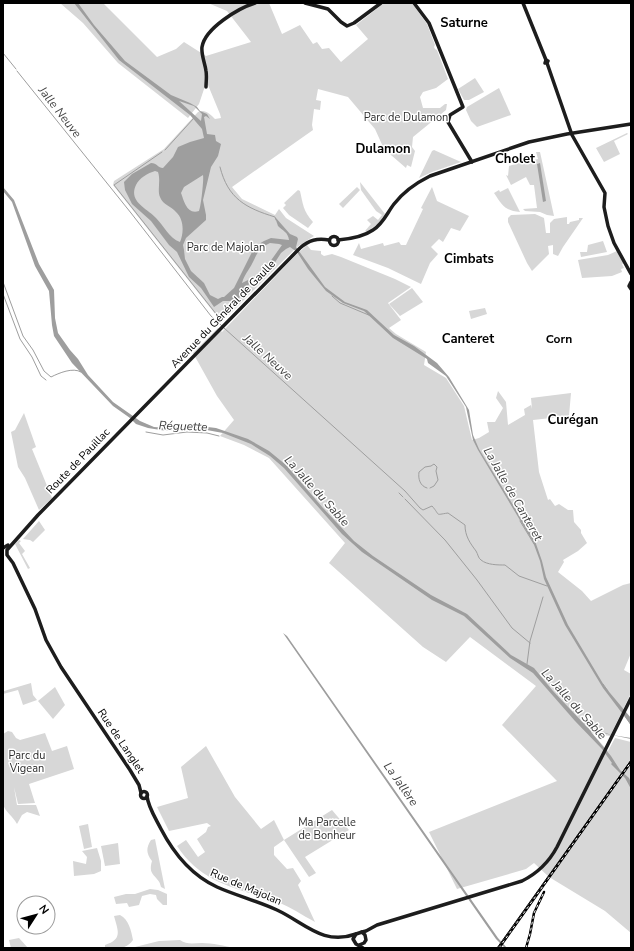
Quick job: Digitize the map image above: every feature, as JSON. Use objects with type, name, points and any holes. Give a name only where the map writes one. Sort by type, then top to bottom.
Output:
[{"type":"main road","points":[[206,87],[206,70],[202,56],[202,48],[206,37],[232,14],[255,3]]},
{"type":"main road","points":[[305,3],[328,9],[347,26],[354,24],[381,3]]},
{"type":"main road","points":[[414,3],[429,22],[463,107],[450,116],[448,122],[472,162]]},
{"type":"main road","points":[[523,3],[571,133],[605,193],[604,207],[608,226],[613,240],[631,274]]},
{"type":"main road","points":[[338,240],[337,244],[333,246],[329,240],[333,237],[338,240],[360,236],[374,230],[384,220],[397,200],[416,183],[430,176],[529,142],[571,133],[631,124]]},
{"type":"main road","name":"Avenue du Général de Gaulle","points":[[136,415],[295,252],[305,244],[316,239],[329,240]]},
{"type":"main road","points":[[631,282],[629,286],[631,289]]},
{"type":"main road","name":"Route de Pauillac","points":[[3,549],[136,415]]},
{"type":"main road","name":"Route de Pauillac","points":[[3,557],[8,548],[33,520]]},
{"type":"main road","name":"Rue de Langlet","points":[[3,549],[12,561],[51,649],[71,683],[76,687],[146,794]]},
{"type":"main road","name":"Rue de Langlet","points":[[3,557],[9,560],[14,567]]},
{"type":"main road","points":[[354,941],[353,937],[356,934],[378,925],[522,881],[534,874],[547,863],[557,847],[631,698]]},
{"type":"main road","name":"Rue de Langlet","points":[[139,785],[141,796],[144,798]]},
{"type":"main road","points":[[141,793],[146,794],[144,798]]},
{"type":"main road","name":"Rue de Majolan","points":[[146,794],[148,802],[176,854],[200,877],[218,888],[276,910],[323,936],[331,937],[356,934]]},
{"type":"main road","name":"Rue de Majolan","points":[[144,798],[148,802]]},
{"type":"main road","points":[[346,935],[363,948],[367,934],[372,928]]},
{"type":"main road","points":[[362,932],[365,935],[366,941]]},
{"type":"main road","points":[[359,945],[366,941]]},
{"type":"green space","points":[[60,3],[103,3],[157,57],[176,49],[184,42],[206,56],[251,42],[227,11],[208,3],[269,3],[282,34],[300,25],[313,44],[317,42],[322,49],[329,48],[341,62],[368,39],[356,25],[384,3],[412,3],[427,24],[435,45],[434,47],[437,50],[448,79],[436,88],[423,92],[420,97],[423,108],[440,108],[447,104],[446,110],[413,137],[412,147],[415,151],[411,167],[407,165],[406,168],[384,149],[375,129],[348,97],[318,89],[316,100],[321,101],[320,110],[314,109],[312,125],[313,130],[232,187],[242,199],[275,215],[279,209],[286,218],[314,236],[297,247],[229,315],[226,317],[216,315],[113,185],[114,181],[164,149],[198,112],[205,112],[215,119],[221,118],[208,85],[205,86],[199,104],[188,118],[118,63],[83,23]]},
{"type":"green space","points":[[475,78],[484,92],[469,100],[464,100],[458,89]]},
{"type":"green space","points":[[499,88],[511,115],[477,127],[471,121],[466,110],[467,107]]},
{"type":"green space","points":[[627,133],[628,134],[614,141],[620,154],[604,162],[596,148]]},
{"type":"green space","points":[[434,150],[461,162],[419,178],[432,151]]},
{"type":"green space","points":[[536,152],[540,152],[554,216],[540,212],[525,211],[523,209],[537,208],[534,185],[530,185],[526,177],[511,185],[506,175],[508,176],[509,166],[534,158],[534,160],[538,159]]},
{"type":"green space","points":[[360,182],[385,214],[378,224],[366,232],[365,231],[371,224],[367,220],[373,216],[378,220],[382,215],[376,211],[361,190]]},
{"type":"green space","points":[[357,187],[360,190],[343,208],[339,204]]},
{"type":"green space","points":[[432,187],[437,201],[469,216],[460,231],[451,228],[443,242],[439,239],[431,247],[438,254],[430,263],[421,284],[388,268],[353,255],[359,243],[361,249],[383,243],[384,246],[399,242],[401,245],[406,245],[423,209],[421,208]]},
{"type":"green space","points":[[508,188],[520,212],[504,207],[494,193]]},
{"type":"green space","points":[[298,190],[300,191],[305,211],[313,222],[308,228],[289,215],[283,208],[286,205],[284,203]]},
{"type":"green space","points":[[535,214],[544,218],[546,233],[550,233],[550,223],[554,219],[567,217],[567,224],[569,224],[570,222],[579,220],[579,218],[583,218],[558,256],[553,254],[553,245],[548,246],[549,254],[532,271],[508,222],[508,218],[511,215]]},
{"type":"green space","points":[[603,241],[607,252],[581,257],[580,252],[587,252],[588,245]]},
{"type":"green space","points":[[307,245],[311,250],[321,251],[321,254],[324,256],[332,254],[341,257],[411,287],[388,303],[401,320],[389,328],[396,334],[426,352],[424,365],[446,378],[464,406],[472,440],[489,432],[487,422],[495,422],[503,408],[496,398],[498,391],[506,402],[508,425],[525,415],[524,409],[531,405],[532,409],[531,398],[571,393],[569,416],[533,420],[539,472],[548,500],[550,499],[555,506],[559,504],[568,510],[573,510],[574,522],[581,530],[581,533],[587,543],[578,551],[563,560],[564,562],[558,572],[582,591],[591,601],[623,585],[631,583],[631,653],[624,670],[631,674],[631,693],[610,736],[592,733],[608,751],[615,738],[631,742],[631,933],[605,911],[549,877],[534,863],[526,869],[457,889],[429,832],[557,781],[502,725],[536,686],[470,637],[446,662],[423,647],[329,563],[345,543],[269,458],[244,445],[220,436],[234,420],[217,396],[193,353],[218,328],[222,332]]},
{"type":"green space","points":[[617,251],[624,263],[622,264],[624,268],[621,269],[622,272],[612,276],[582,278],[578,260],[608,255]]},
{"type":"green space","points":[[412,288],[423,302],[400,316],[389,304]]},
{"type":"green space","points":[[485,308],[487,314],[471,319],[469,311]]},
{"type":"green space","points":[[24,413],[36,447],[32,449],[52,498],[39,510],[25,478],[18,467],[11,432],[15,430]]},
{"type":"green space","points":[[39,521],[45,530],[33,542],[23,539]]},
{"type":"green space","points":[[19,540],[21,541],[19,543],[25,551],[22,554],[30,568],[28,569],[15,544]]},
{"type":"green space","points":[[31,683],[33,695],[37,700],[23,705],[18,690],[3,694],[4,691]]},
{"type":"green space","points":[[55,687],[65,705],[53,719],[38,701]]},
{"type":"green space","name":"Parc du Vigean","points":[[8,731],[12,732],[16,738],[20,740],[45,733],[52,751],[67,746],[74,769],[29,784],[35,803],[18,804],[14,787],[17,805],[36,805],[40,816],[27,812],[22,815],[17,824],[5,809],[3,804],[3,734]]},
{"type":"green space","points":[[206,746],[235,797],[261,829],[274,820],[284,840],[274,847],[274,855],[287,869],[293,868],[301,881],[298,885],[315,922],[282,904],[234,888],[209,877],[187,859],[177,846],[186,840],[198,857],[205,852],[197,839],[206,832],[208,827],[211,826],[207,823],[169,831],[157,807],[188,798],[181,767]]},
{"type":"green space","name":"Ma Parcelle de Bonheur","points":[[332,810],[349,830],[305,857],[316,873],[309,877],[284,840]]},
{"type":"green space","points":[[88,824],[92,847],[84,849],[79,826]]},
{"type":"green space","points":[[155,839],[165,889],[161,887],[151,870],[152,861],[148,853],[148,846],[151,840]]},
{"type":"green space","points":[[118,843],[120,864],[105,866],[101,846]]},
{"type":"green space","points":[[97,848],[101,861],[101,871],[94,874],[74,876],[73,861],[86,864],[87,857],[82,851]]},
{"type":"green space","points":[[150,889],[158,890],[167,894],[167,905],[163,905],[157,899],[156,895],[150,894],[142,896],[139,905],[129,907],[127,903],[116,904],[114,897],[126,894],[135,894]]},
{"type":"green space","points":[[120,915],[128,922],[133,940],[130,944],[124,947],[105,948],[105,945],[111,943],[117,937],[118,930],[114,916]]},
{"type":"green space","points":[[19,938],[28,948],[11,948],[9,940]]},
{"type":"green space","points":[[180,940],[188,943],[202,943],[235,948],[131,948],[159,941]]},
{"type":"water","points":[[74,3],[78,3],[94,25],[125,61],[171,95],[190,103],[197,107],[200,111],[207,114],[210,119],[206,116],[204,117],[207,134],[215,135],[216,141],[221,144],[218,156],[211,167],[203,200],[206,220],[186,238],[183,245],[185,259],[191,271],[204,283],[210,295],[218,299],[224,297],[234,288],[257,245],[271,238],[289,240],[286,233],[278,226],[276,218],[290,234],[297,237],[296,247],[325,287],[345,302],[367,310],[394,335],[414,346],[437,363],[449,377],[469,410],[473,435],[479,449],[535,541],[546,577],[568,625],[605,687],[631,718],[631,725],[603,688],[565,625],[544,579],[540,561],[533,542],[478,450],[473,440],[466,407],[446,376],[428,363],[427,359],[393,338],[364,311],[343,303],[326,291],[308,269],[297,252],[290,247],[281,253],[267,275],[248,285],[239,298],[230,301],[223,301],[214,307],[201,288],[189,277],[177,252],[169,245],[151,221],[132,204],[125,190],[124,182],[132,174],[151,163],[163,168],[173,157],[178,147],[204,138],[202,129],[190,115],[119,60]],"holes":[[[179,101],[194,106],[202,114],[201,121]],[[152,172],[158,172],[159,194],[161,200],[174,210],[181,218],[183,230],[180,242],[170,235],[156,218],[140,204],[134,196],[137,182]],[[203,175],[201,204],[199,211],[192,211],[185,203],[181,193],[184,187]],[[270,243],[282,245],[262,273],[242,283],[257,254]]]},
{"type":"water","points":[[540,163],[546,201],[543,202],[537,164]]},
{"type":"water","points":[[3,187],[14,200],[39,264],[54,290],[55,318],[58,333],[88,375],[113,402],[140,421],[154,427],[167,428],[191,425],[216,428],[248,439],[269,451],[286,465],[354,541],[373,556],[431,595],[467,614],[511,655],[534,668],[553,691],[587,727],[612,735],[593,731],[591,732],[611,756],[620,770],[629,778],[631,782],[631,789],[625,778],[611,764],[612,763],[602,749],[533,673],[510,658],[464,616],[432,600],[362,552],[342,534],[284,468],[270,456],[251,444],[223,433],[196,428],[167,431],[148,428],[136,424],[113,406],[72,363],[54,336],[49,291],[35,266],[12,202],[3,191]]},
{"type":"water","points":[[283,633],[287,636],[498,938],[507,948],[505,948],[496,939]]},
{"type":"waterway","name":"Jalle Neuve","points":[[3,53],[16,69]]},
{"type":"waterway","name":"Jalle Neuve","points":[[17,71],[131,213],[211,316],[222,326]]},
{"type":"waterway","points":[[165,150],[194,118]]},
{"type":"waterway","points":[[162,152],[114,185],[217,315]]},
{"type":"waterway","points":[[220,167],[223,178],[233,195],[247,206],[275,217],[276,220]]},
{"type":"waterway","points":[[3,282],[23,336],[33,350],[44,371],[51,377],[70,370],[81,372]]},
{"type":"waterway","points":[[3,294],[20,339],[32,357],[41,376],[46,380]]},
{"type":"waterway","name":"La Jalle de Canteret","points":[[332,296],[340,303],[371,316]]},
{"type":"waterway","name":"Jalle Neuve","points":[[224,328],[405,491],[420,508],[423,510],[432,506],[438,514],[448,513],[465,525],[468,539],[483,562],[496,565],[505,565],[519,576],[547,586]]},
{"type":"waterway","name":"Réguette","points":[[146,432],[163,435],[187,432],[207,433],[219,436]]},
{"type":"waterway","points":[[427,488],[420,482],[419,472],[425,467],[434,464],[437,467],[436,471],[438,480],[434,486],[430,488]]},
{"type":"waterway","points":[[399,493],[403,497]]},
{"type":"waterway","points":[[405,499],[445,540],[477,580],[512,628],[530,643]]},
{"type":"waterway","name":"La Jalle de Canteret","points":[[520,521],[534,544]]},
{"type":"waterway","points":[[527,664],[530,641],[543,597]]},
{"type":"waterway","name":"La Jalle de Canteret","points":[[603,684],[608,691]]},
{"type":"waterway","name":"La Jalle de Canteret","points":[[625,716],[631,725]]},
{"type":"tram line","points":[[497,948],[631,760]]},
{"type":"railway","points":[[499,948],[631,762]]},
{"type":"railway","points":[[526,948],[534,913],[544,892]]},
{"type":"district","name":"Saturne","points":[[464,23]]},
{"type":"district","name":"Dulamon","points":[[383,149]]},
{"type":"district","name":"Cholet","points":[[515,159]]},
{"type":"district","name":"Cimbats","points":[[469,259]]},
{"type":"district","name":"Canteret","points":[[468,339]]},
{"type":"district","name":"Corn","points":[[559,339]]},
{"type":"district","name":"Curégan","points":[[573,420]]},
{"type":"park label","name":"Parc de Dulamon","points":[[406,117]]},
{"type":"park label","name":"Parc de Majolan","points":[[226,247]]},
{"type":"water label","name":"La Jalle du Sable","points":[[317,491]]},
{"type":"water label","name":"La Jalle du Sable","points":[[574,704]]},
{"type":"water label","name":"La Jallère","points":[[401,784]]}]
